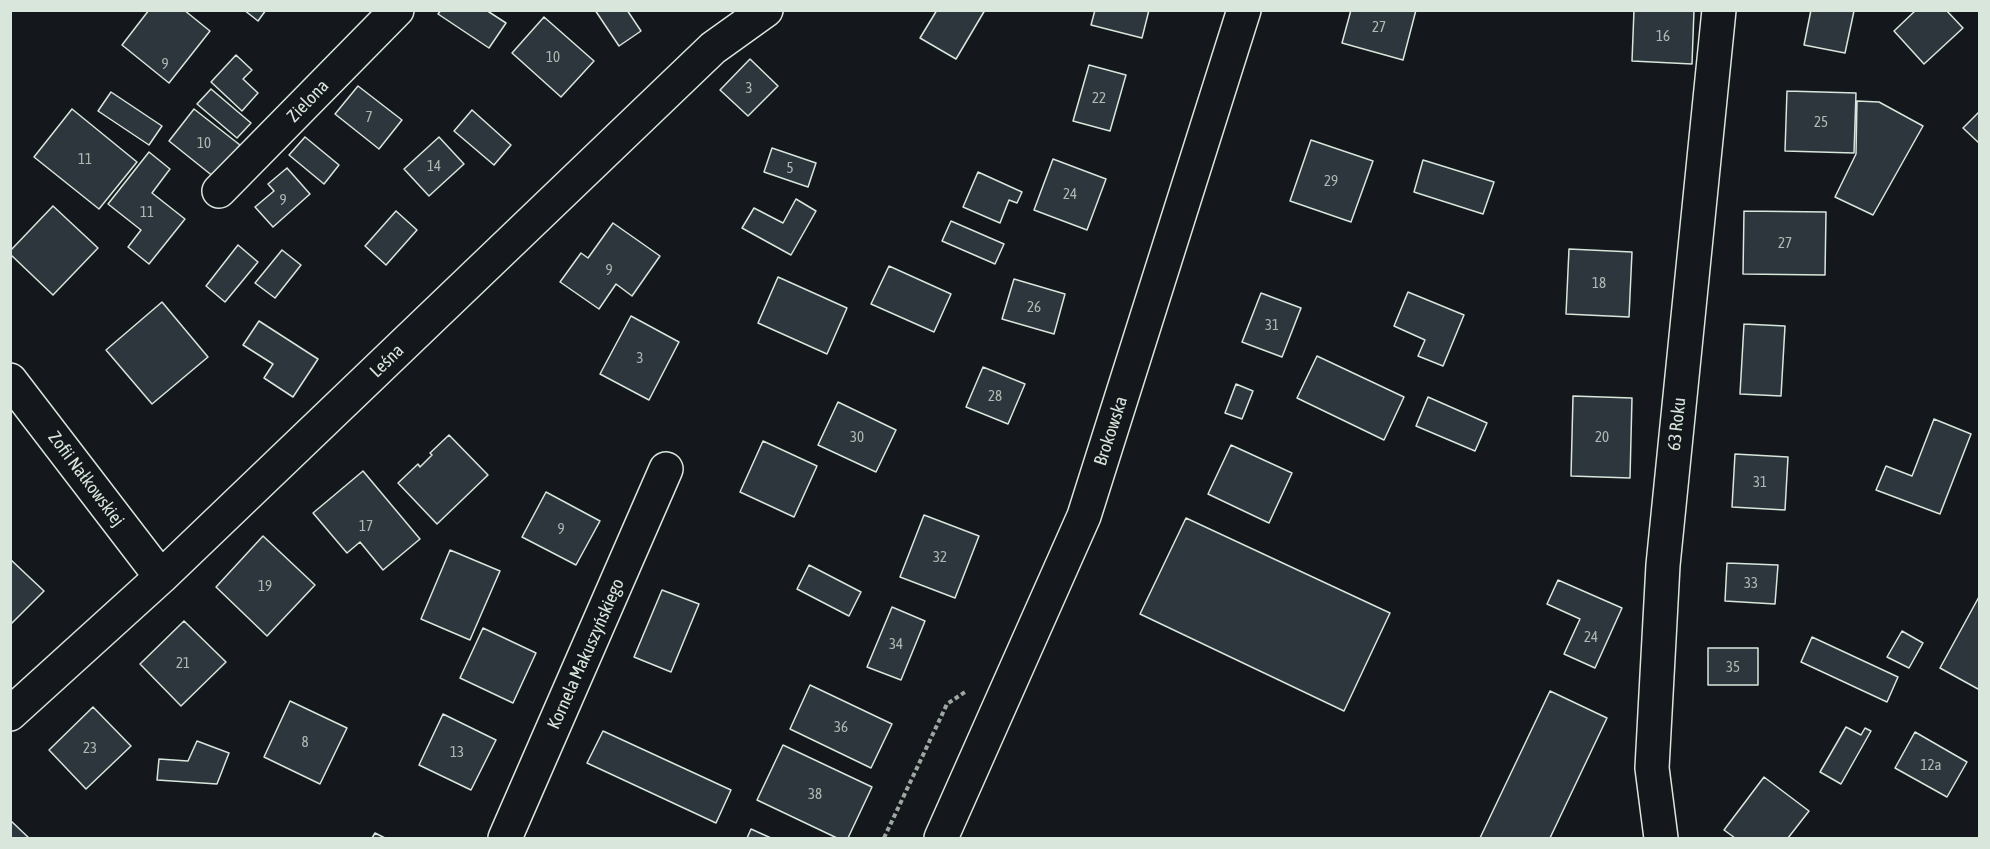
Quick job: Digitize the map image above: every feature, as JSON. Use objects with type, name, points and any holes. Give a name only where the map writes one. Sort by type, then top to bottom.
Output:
[{"type":"street","name":"Zielona","points":[[219,191],[396,10]]},
{"type":"street","name":"Leśna","points":[[10,714],[160,577],[713,48],[766,10]]},
{"type":"street","name":"Brokowska","points":[[941,838],[1084,516],[1244,10]]},
{"type":"street","name":"63 Roku","points":[[1661,838],[1652,768],[1663,565],[1719,10]]},
{"type":"street","name":"Zofii Nałkowskiej","points":[[10,381],[160,577]]},
{"type":"street","name":"Kornela Makuszyńskiego","points":[[505,838],[666,468]]},
{"type":"path","points":[[884,838],[947,704],[973,687]]},
{"type":"building","points":[[149,10],[184,10],[210,31],[169,83],[122,45]]},
{"type":"building","points":[[244,10],[266,10],[258,21]]},
{"type":"building","points":[[441,10],[486,10],[506,23],[489,48],[438,14]]},
{"type":"building","points":[[595,10],[627,10],[641,31],[619,46]]},
{"type":"building","points":[[937,10],[985,10],[956,59],[920,38]]},
{"type":"building","points":[[1095,10],[1149,10],[1142,38],[1091,25]]},
{"type":"building","points":[[1351,10],[1416,10],[1403,60],[1342,43]]},
{"type":"building","points":[[1634,10],[1694,10],[1692,64],[1632,61]]},
{"type":"building","points":[[1811,10],[1854,11],[1845,53],[1804,45]]},
{"type":"building","points":[[1916,10],[1946,10],[1963,28],[1924,64],[1894,31]]},
{"type":"building","points":[[544,17],[594,61],[561,97],[512,53]]},
{"type":"building","points":[[236,55],[252,70],[243,79],[258,93],[242,111],[211,82]]},
{"type":"building","points":[[750,59],[778,86],[748,116],[720,90]]},
{"type":"building","points":[[1089,65],[1126,75],[1110,131],[1073,121]]},
{"type":"building","points":[[358,86],[402,120],[379,149],[335,114]]},
{"type":"building","points":[[211,89],[251,123],[237,138],[197,104]]},
{"type":"building","points":[[1787,91],[1856,93],[1854,153],[1785,151]]},
{"type":"building","points":[[111,92],[162,126],[149,145],[98,111]]},
{"type":"building","points":[[1857,101],[1879,102],[1923,126],[1873,215],[1835,197],[1856,154]]},
{"type":"building","points":[[72,109],[137,162],[99,209],[34,157]]},
{"type":"building","points":[[194,109],[240,145],[214,177],[169,141]]},
{"type":"building","points":[[472,110],[511,145],[494,165],[454,131]]},
{"type":"building","points":[[1980,111],[1980,144],[1963,128]]},
{"type":"building","points":[[305,137],[339,165],[324,184],[289,155]]},
{"type":"building","points":[[439,137],[464,164],[429,196],[404,169]]},
{"type":"building","points":[[1311,140],[1373,161],[1351,222],[1290,201]]},
{"type":"building","points":[[772,148],[816,163],[808,187],[764,172]]},
{"type":"building","points":[[149,152],[170,169],[152,193],[185,219],[149,264],[128,247],[141,230],[108,204]]},
{"type":"building","points":[[1053,159],[1106,179],[1087,230],[1034,210]]},
{"type":"building","points":[[1423,160],[1494,182],[1483,214],[1414,192]]},
{"type":"building","points":[[287,168],[310,194],[273,227],[255,207],[274,191],[268,184]]},
{"type":"building","points":[[978,172],[1022,192],[1017,203],[1009,200],[1000,223],[963,207]]},
{"type":"building","points":[[796,199],[816,211],[791,255],[742,228],[754,208],[783,223]]},
{"type":"building","points":[[53,206],[98,248],[53,295],[10,254],[10,251]]},
{"type":"building","points":[[396,211],[417,230],[386,265],[365,246]]},
{"type":"building","points":[[1744,211],[1826,212],[1825,275],[1743,274]]},
{"type":"building","points":[[951,221],[1004,244],[995,264],[942,241]]},
{"type":"building","points":[[613,223],[660,256],[632,296],[616,284],[599,309],[560,282],[581,253],[588,258]]},
{"type":"building","points":[[238,245],[258,262],[225,302],[206,286]]},
{"type":"building","points":[[1569,249],[1632,252],[1629,317],[1566,314]]},
{"type":"building","points":[[282,250],[301,265],[275,298],[255,283]]},
{"type":"building","points":[[889,266],[951,294],[934,332],[871,304]]},
{"type":"building","points":[[778,277],[847,308],[827,354],[758,323]]},
{"type":"building","points":[[1014,279],[1065,294],[1054,334],[1002,319]]},
{"type":"building","points":[[1408,292],[1464,315],[1443,366],[1418,356],[1425,340],[1394,326]]},
{"type":"building","points":[[1261,293],[1301,308],[1282,357],[1242,342]]},
{"type":"building","points":[[162,302],[208,357],[152,404],[106,350]]},
{"type":"building","points":[[631,316],[679,342],[649,400],[600,374]]},
{"type":"building","points":[[259,321],[318,359],[293,397],[264,378],[273,364],[243,345]]},
{"type":"building","points":[[1744,324],[1785,326],[1781,396],[1740,394]]},
{"type":"building","points":[[1317,356],[1404,397],[1384,440],[1297,398]]},
{"type":"building","points":[[983,367],[1025,384],[1008,424],[966,407]]},
{"type":"building","points":[[1236,384],[1253,391],[1242,419],[1225,413]]},
{"type":"building","points":[[1573,396],[1632,398],[1630,478],[1571,476]]},
{"type":"building","points":[[1428,397],[1487,423],[1475,451],[1416,426]]},
{"type":"building","points":[[838,402],[896,430],[876,472],[818,445]]},
{"type":"building","points":[[1934,419],[1971,434],[1940,514],[1876,490],[1886,466],[1912,476]]},
{"type":"building","points":[[449,435],[488,475],[437,524],[398,483],[418,464],[420,467],[432,455],[430,453]]},
{"type":"building","points":[[763,441],[817,466],[794,517],[740,492]]},
{"type":"building","points":[[1231,445],[1292,473],[1269,523],[1208,494]]},
{"type":"building","points":[[1735,454],[1788,457],[1785,510],[1732,507]]},
{"type":"building","points":[[363,471],[420,539],[383,570],[360,542],[347,553],[313,513]]},
{"type":"building","points":[[546,492],[600,521],[576,565],[522,537]]},
{"type":"building","points":[[924,515],[979,536],[955,598],[900,577]]},
{"type":"building","points":[[1186,518],[1390,613],[1344,711],[1140,614]]},
{"type":"building","points":[[263,536],[315,585],[267,636],[216,587]]},
{"type":"building","points":[[450,550],[500,571],[470,640],[421,619]]},
{"type":"building","points":[[10,559],[44,591],[10,625]]},
{"type":"building","points":[[1727,563],[1778,565],[1775,604],[1725,601]]},
{"type":"building","points":[[809,565],[861,592],[849,616],[797,589]]},
{"type":"building","points":[[1558,580],[1622,608],[1595,668],[1564,654],[1580,619],[1547,604]]},
{"type":"building","points":[[662,590],[699,604],[671,672],[634,657]]},
{"type":"building","points":[[1980,595],[1980,686],[1978,689],[1940,668]]},
{"type":"building","points":[[892,607],[925,621],[901,680],[867,667]]},
{"type":"building","points":[[184,621],[226,662],[181,706],[140,664]]},
{"type":"building","points":[[483,628],[536,653],[513,703],[460,678]]},
{"type":"building","points":[[1902,631],[1923,643],[1909,668],[1887,657]]},
{"type":"building","points":[[1812,637],[1898,677],[1887,702],[1801,662]]},
{"type":"building","points":[[1708,648],[1758,648],[1758,685],[1708,685]]},
{"type":"building","points":[[810,685],[892,724],[871,768],[790,729]]},
{"type":"building","points":[[1550,691],[1607,718],[1550,838],[1480,838]]},
{"type":"building","points":[[290,701],[347,728],[320,784],[264,757]]},
{"type":"building","points":[[93,707],[131,746],[86,789],[49,750]]},
{"type":"building","points":[[443,714],[496,740],[471,790],[419,765]]},
{"type":"building","points":[[1846,727],[1861,735],[1865,728],[1871,731],[1841,784],[1820,772]]},
{"type":"building","points":[[603,731],[731,790],[716,823],[587,763]]},
{"type":"building","points":[[1915,732],[1967,762],[1947,797],[1895,768]]},
{"type":"building","points":[[197,741],[229,753],[217,784],[157,780],[159,759],[188,761]]},
{"type":"building","points":[[783,745],[872,787],[848,838],[837,838],[757,800]]},
{"type":"building","points":[[1764,777],[1809,811],[1788,838],[1735,838],[1724,830]]},
{"type":"building","points":[[10,820],[29,838],[10,838]]},
{"type":"building","points":[[751,829],[771,838],[747,838]]},
{"type":"building","points":[[375,833],[385,838],[372,838]]}]
